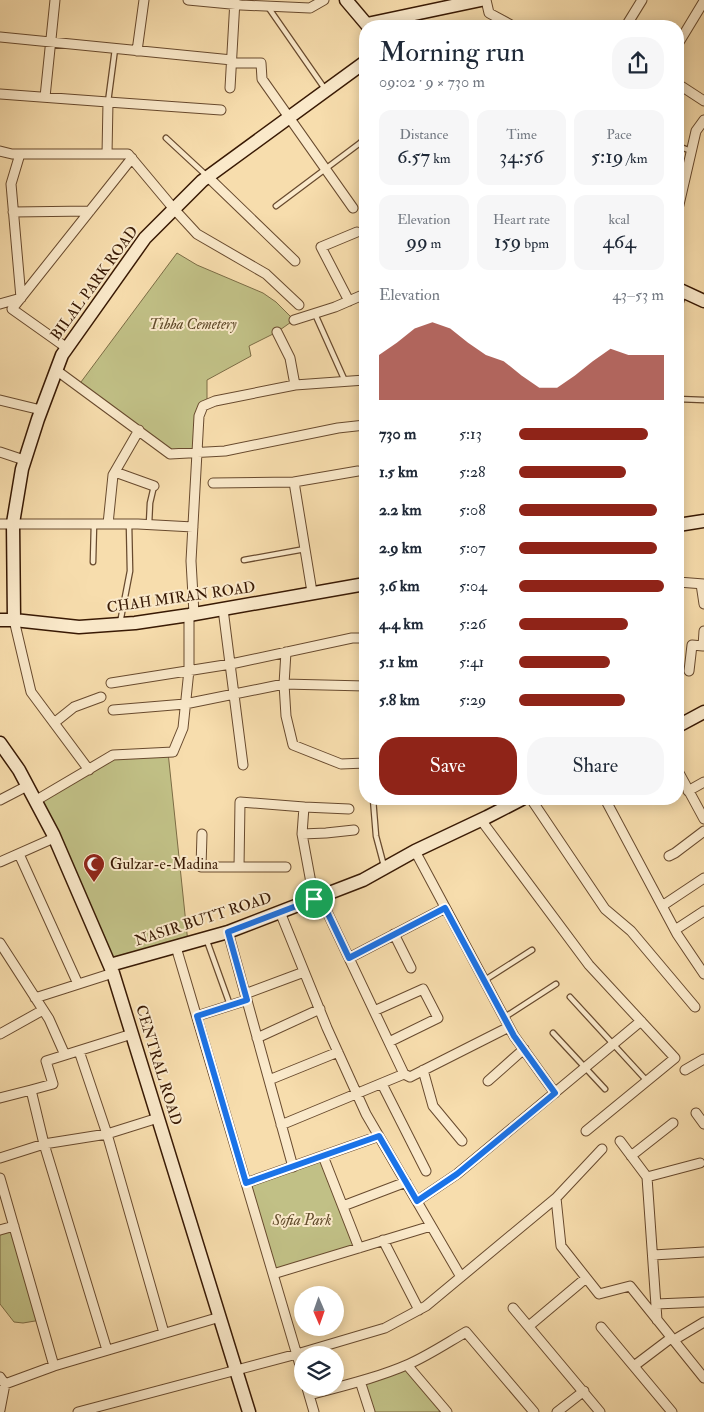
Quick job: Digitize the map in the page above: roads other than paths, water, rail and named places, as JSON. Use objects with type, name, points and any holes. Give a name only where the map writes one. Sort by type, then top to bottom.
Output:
[{"type":"street","points":[[45,97],[55,0]]},
{"type":"street","points":[[137,50],[144,0]]},
{"type":"street","points":[[188,0],[310,8],[324,0]]},
{"type":"street","points":[[346,0],[363,20]]},
{"type":"street","points":[[390,20],[481,0]]},
{"type":"street","points":[[486,0],[488,13],[496,20]]},
{"type":"street","points":[[630,20],[642,0]]},
{"type":"street","points":[[684,34],[704,1]]},
{"type":"street","points":[[230,88],[235,2]]},
{"type":"street","points":[[0,37],[261,63],[262,79],[353,208]]},
{"type":"street","name":"BILAL PARK ROAD","points":[[14,620],[13,523],[24,460],[62,355],[145,238],[174,209],[208,177],[359,66]]},
{"type":"street","points":[[684,88],[704,101]]},
{"type":"street","points":[[0,94],[221,110]]},
{"type":"street","points":[[107,154],[108,102]]},
{"type":"street","points":[[684,182],[696,131],[704,120]]},
{"type":"street","points":[[0,151],[20,154],[128,154],[174,209],[198,234],[266,274],[299,305]]},
{"type":"street","points":[[20,154],[11,184],[21,298]]},
{"type":"street","points":[[67,348],[12,309],[132,158]]},
{"type":"street","points":[[208,177],[295,261]]},
{"type":"street","points":[[13,212],[90,211]]},
{"type":"street","points":[[349,301],[321,247],[357,232]]},
{"type":"street","points":[[684,291],[704,301]]},
{"type":"street","points":[[294,320],[359,297]]},
{"type":"street","points":[[0,304],[21,298]]},
{"type":"street","points":[[277,332],[290,358],[295,385]]},
{"type":"street","points":[[56,370],[170,454],[225,451],[338,428],[359,426]]},
{"type":"street","points":[[35,801],[113,755],[173,752],[183,728],[189,670],[191,561],[199,416],[203,406],[215,401],[295,385],[359,381]]},
{"type":"street","points":[[0,400],[41,410]]},
{"type":"street","points":[[108,524],[113,475],[138,430]]},
{"type":"street","points":[[0,452],[24,460]]},
{"type":"street","points":[[213,484],[294,482],[358,471]]},
{"type":"street","points":[[115,472],[154,486]]},
{"type":"street","points":[[294,482],[312,592]]},
{"type":"street","points":[[684,524],[704,521]]},
{"type":"street","points":[[0,524],[150,524],[193,527]]},
{"type":"street","points":[[684,582],[702,584],[704,604]]},
{"type":"street","name":"CHAH MIRAN ROAD","points":[[0,620],[79,627],[120,624],[191,615],[359,585]]},
{"type":"street","points":[[223,609],[243,765]]},
{"type":"street","points":[[14,620],[31,692],[89,770]]},
{"type":"street","points":[[689,670],[692,645],[703,646],[704,630]]},
{"type":"street","points":[[111,683],[231,664],[359,638]]},
{"type":"street","points":[[286,652],[284,684],[286,716],[293,745],[341,764],[359,763]]},
{"type":"street","points":[[113,710],[185,704],[284,684],[359,686]]},
{"type":"street","points":[[54,723],[74,707],[101,697]]},
{"type":"street","points":[[684,723],[704,712]]},
{"type":"street","name":"CENTRAL ROAD","points":[[0,743],[19,770],[54,838],[112,969],[249,1412]]},
{"type":"street","points":[[688,791],[704,782]]},
{"type":"street","points":[[684,783],[704,819]]},
{"type":"street","points":[[0,800],[27,786]]},
{"type":"street","points":[[238,867],[240,802],[349,809]]},
{"type":"street","name":"NASIR BUTT ROAD","points":[[112,969],[176,947],[228,932],[363,880],[415,850],[510,805]]},
{"type":"street","points":[[535,805],[605,909],[630,930],[695,1007]]},
{"type":"street","points":[[608,805],[675,930],[702,967]]},
{"type":"street","points":[[304,807],[302,834],[317,898],[349,958],[404,1074],[410,1077],[509,1027]]},
{"type":"street","points":[[481,820],[589,965],[675,1058],[586,1131]]},
{"type":"street","points":[[302,834],[326,834],[354,830]]},
{"type":"street","points":[[669,856],[704,831]]},
{"type":"street","points":[[202,834],[201,867],[286,867]]},
{"type":"street","points":[[0,862],[54,838]]},
{"type":"street","points":[[415,850],[509,1027],[555,1093]]},
{"type":"street","points":[[20,854],[78,984]]},
{"type":"street","points":[[662,906],[704,878]]},
{"type":"street","points":[[349,958],[445,908]]},
{"type":"street","points":[[675,930],[704,911]]},
{"type":"street","points":[[280,912],[357,1094],[379,1136],[461,1277]]},
{"type":"street","points":[[228,932],[293,1167]]},
{"type":"street","points":[[394,934],[412,968]]},
{"type":"street","points":[[0,943],[49,1019],[65,1055]]},
{"type":"street","points":[[176,947],[295,1346]]},
{"type":"street","points":[[35,998],[78,984],[112,969]]},
{"type":"street","points":[[197,1016],[230,1005],[304,972]]},
{"type":"street","points":[[374,1011],[423,989],[438,1018],[389,1042]]},
{"type":"street","points":[[257,1038],[320,1009]]},
{"type":"street","points":[[0,1034],[43,1010]]},
{"type":"street","points":[[417,1201],[457,1174],[641,1021]]},
{"type":"street","points":[[0,1098],[53,1084],[46,1061],[132,1034]]},
{"type":"street","points":[[79,1050],[107,1134],[164,1334]]},
{"type":"street","points":[[488,1081],[524,1050]]},
{"type":"street","points":[[269,1080],[338,1052]]},
{"type":"street","points":[[685,1070],[704,1059]]},
{"type":"street","points":[[423,1070],[433,1106],[462,1141]]},
{"type":"street","points":[[282,1126],[404,1074]]},
{"type":"street","points":[[382,1084],[426,1171]]},
{"type":"street","points":[[31,1090],[44,1144],[107,1350]]},
{"type":"street","points":[[696,1113],[704,1124]]},
{"type":"street","points":[[0,1158],[44,1144],[107,1134],[158,1118]]},
{"type":"street","points":[[631,1156],[673,1123]]},
{"type":"street","points":[[246,1183],[379,1136]]},
{"type":"street","points":[[620,1141],[647,1176],[657,1320]]},
{"type":"street","points":[[324,1346],[385,1328],[419,1310],[556,1198],[602,1149]]},
{"type":"street","points":[[323,1156],[359,1248]]},
{"type":"street","points":[[647,1176],[700,1163]]},
{"type":"street","points":[[0,1178],[54,1366]]},
{"type":"street","points":[[343,1206],[406,1182]]},
{"type":"street","points":[[556,1198],[561,1246],[599,1294],[630,1286],[704,1378]]},
{"type":"street","points":[[0,1230],[14,1226]]},
{"type":"street","points":[[273,1274],[431,1226]]},
{"type":"street","points":[[383,1240],[419,1310]]},
{"type":"street","points":[[653,1255],[704,1252]]},
{"type":"street","points":[[529,1326],[586,1278]]},
{"type":"street","points":[[656,1304],[704,1302]]},
{"type":"street","points":[[513,1308],[600,1412]]},
{"type":"street","points":[[0,1410],[2,1380],[220,1317]]},
{"type":"street","points":[[634,1366],[672,1339],[704,1322]]},
{"type":"street","points":[[601,1327],[672,1412]]},
{"type":"street","points":[[344,1384],[360,1381],[407,1365],[466,1332],[534,1412]]},
{"type":"street","points":[[78,1412],[294,1355]]},
{"type":"street","points":[[407,1365],[443,1411]]},
{"type":"street","points":[[360,1381],[370,1412]]},
{"type":"street","points":[[557,1412],[584,1391]]},
{"type":"street","points":[[309,1396],[314,1412]]},
{"type":"lane","points":[[267,6],[326,90]]},
{"type":"lane","points":[[108,102],[115,48]]},
{"type":"lane","points":[[166,138],[208,177]]},
{"type":"lane","points":[[276,206],[359,144]]},
{"type":"lane","points":[[684,148],[691,150]]},
{"type":"lane","points":[[315,313],[345,382]]},
{"type":"lane","points":[[684,399],[704,400]]},
{"type":"lane","points":[[150,524],[150,503],[154,486]]},
{"type":"lane","points":[[93,562],[94,524]]},
{"type":"lane","points":[[120,624],[130,571],[129,524]]},
{"type":"lane","points":[[244,560],[305,549]]},
{"type":"lane","points":[[373,805],[376,836],[385,868]]},
{"type":"lane","points":[[206,938],[230,1005]]},
{"type":"lane","points":[[485,980],[532,950]]},
{"type":"lane","points":[[505,1017],[556,984]]},
{"type":"lane","points":[[570,997],[646,1081]]},
{"type":"lane","points":[[553,1033],[605,1089]]},
{"type":"place","name":"Gulzar-e-Madina","points":[[94,883]]},
{"type":"park label","name":"Tibba Cemetery","points":[[193,324]]},
{"type":"park label","name":"Sofia Park","points":[[302,1220]]}]
